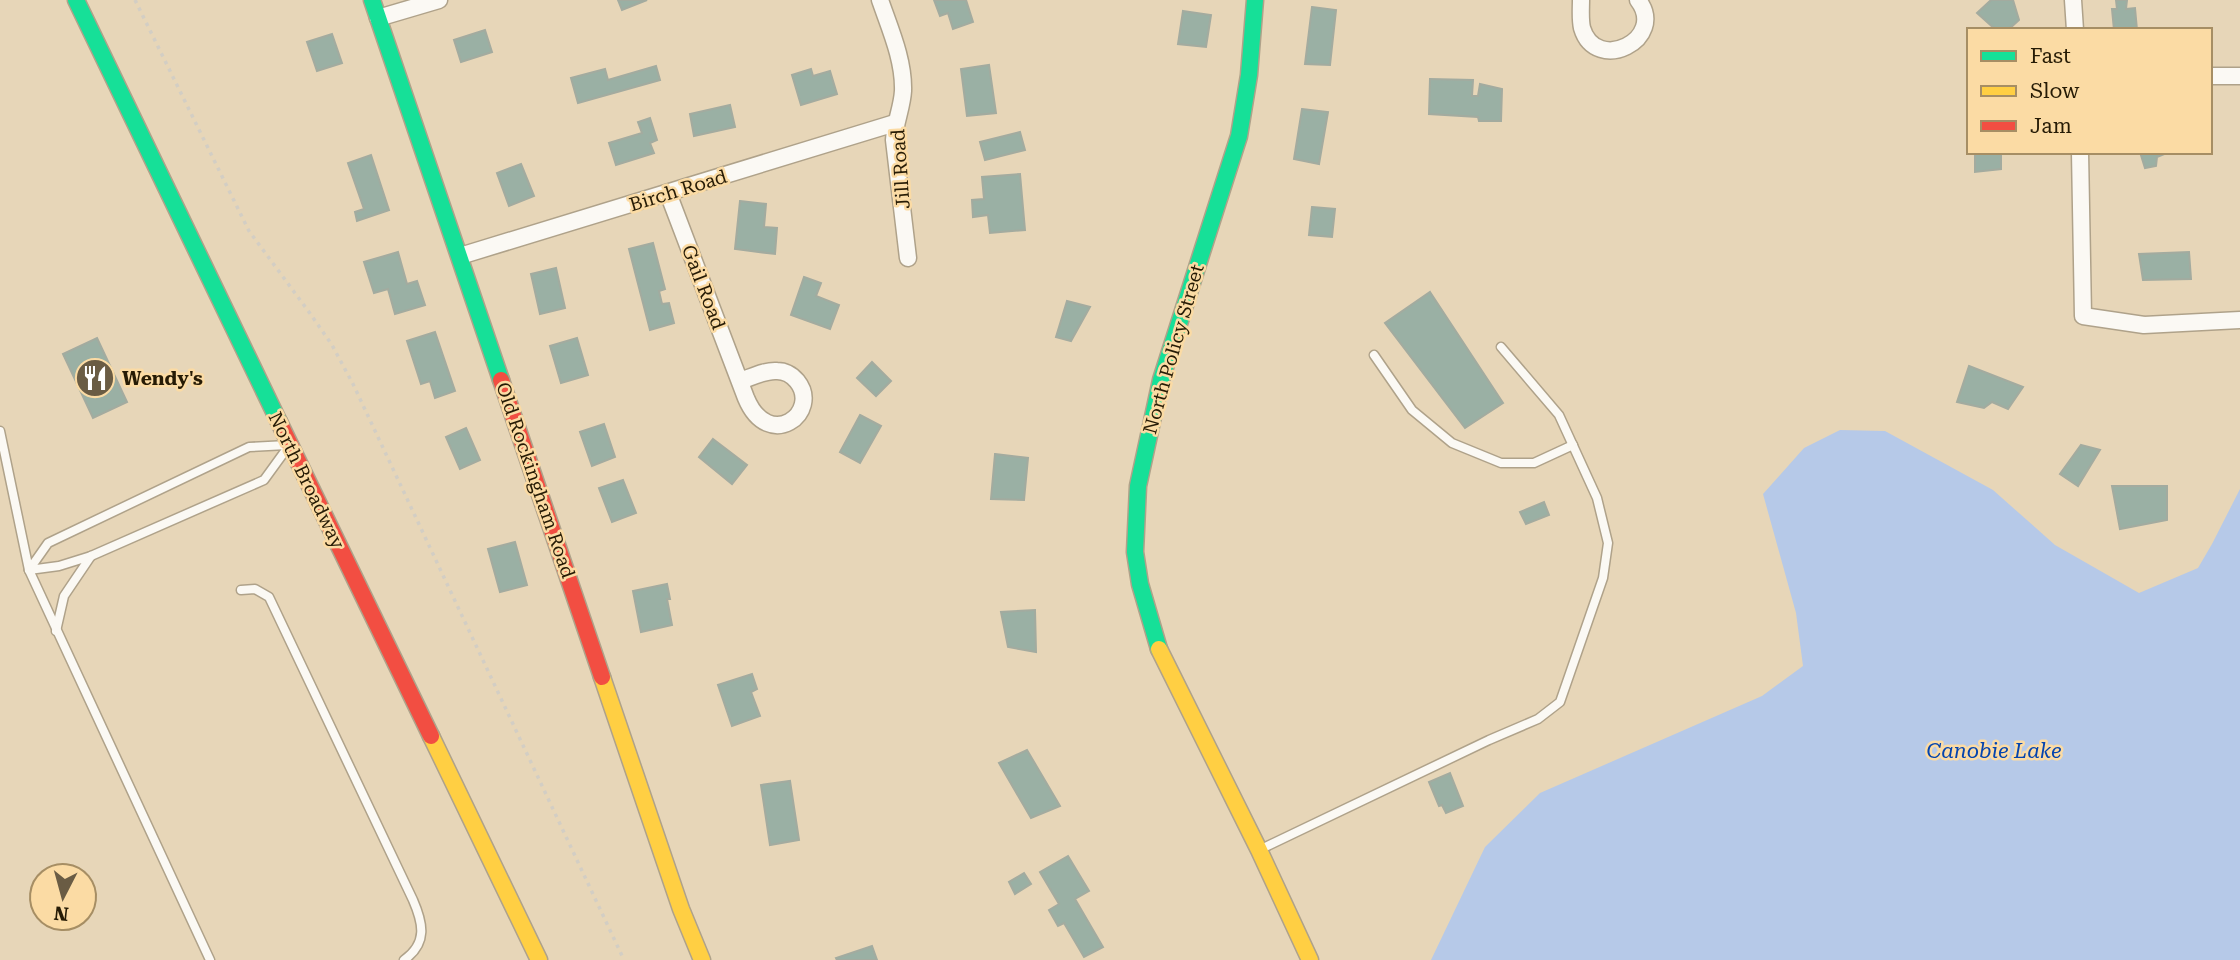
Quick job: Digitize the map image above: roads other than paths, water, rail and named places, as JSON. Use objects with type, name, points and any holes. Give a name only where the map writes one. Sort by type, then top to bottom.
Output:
[{"type":"street","name":"North Broadway","points":[[76,0],[539,960]]},
{"type":"street","name":"Old Rockingham Road","points":[[372,0],[681,909],[702,960]]},
{"type":"street","points":[[378,18],[439,0]]},
{"type":"street","name":"Jill Road","points":[[880,0],[901,63],[903,80],[903,96],[895,122],[894,140],[908,258]]},
{"type":"street","name":"North Policy Street","points":[[1255,0],[1249,75],[1239,136],[1161,380],[1144,453],[1135,518],[1135,552],[1140,584],[1160,651],[1259,850],[1310,960]]},
{"type":"street","points":[[1581,0],[1582,27],[1586,36],[1602,49],[1612,50],[1632,44],[1640,36],[1644,15],[1638,0]]},
{"type":"street","points":[[2073,0],[2075,28]]},
{"type":"street","points":[[2212,76],[2240,76]]},
{"type":"street","name":"Birch Road","points":[[460,256],[895,122]]},
{"type":"street","points":[[2080,154],[2083,316],[2144,325],[2240,320]]},
{"type":"street","name":"Gail Road","points":[[668,192],[740,381]]},
{"type":"lane","points":[[1259,850],[1538,719],[1560,702],[1603,578],[1608,543],[1597,498],[1559,415],[1501,347]]},
{"type":"lane","points":[[1374,355],[1412,410],[1452,443],[1501,463],[1534,463],[1573,445]]},
{"type":"lane","points":[[0,431],[29,570],[210,960]]},
{"type":"lane","points":[[29,570],[59,566],[91,556],[264,480],[290,445]]},
{"type":"lane","points":[[29,570],[48,543],[249,447],[290,445]]},
{"type":"lane","points":[[56,631],[65,596],[91,556]]},
{"type":"lane","points":[[241,590],[255,589],[269,597],[413,900],[423,932],[412,955],[404,960]]},
{"type":"water","name":"Canobie Lake","points":[[1840,430],[1885,431],[1993,490],[2055,545],[2139,593],[2198,568],[2240,489],[2240,960],[1431,960],[1485,847],[1540,793],[1762,696],[1803,666],[1796,613],[1763,494],[1804,448]]},
{"type":"place","name":"Wendy's","points":[[95,378]]}]
